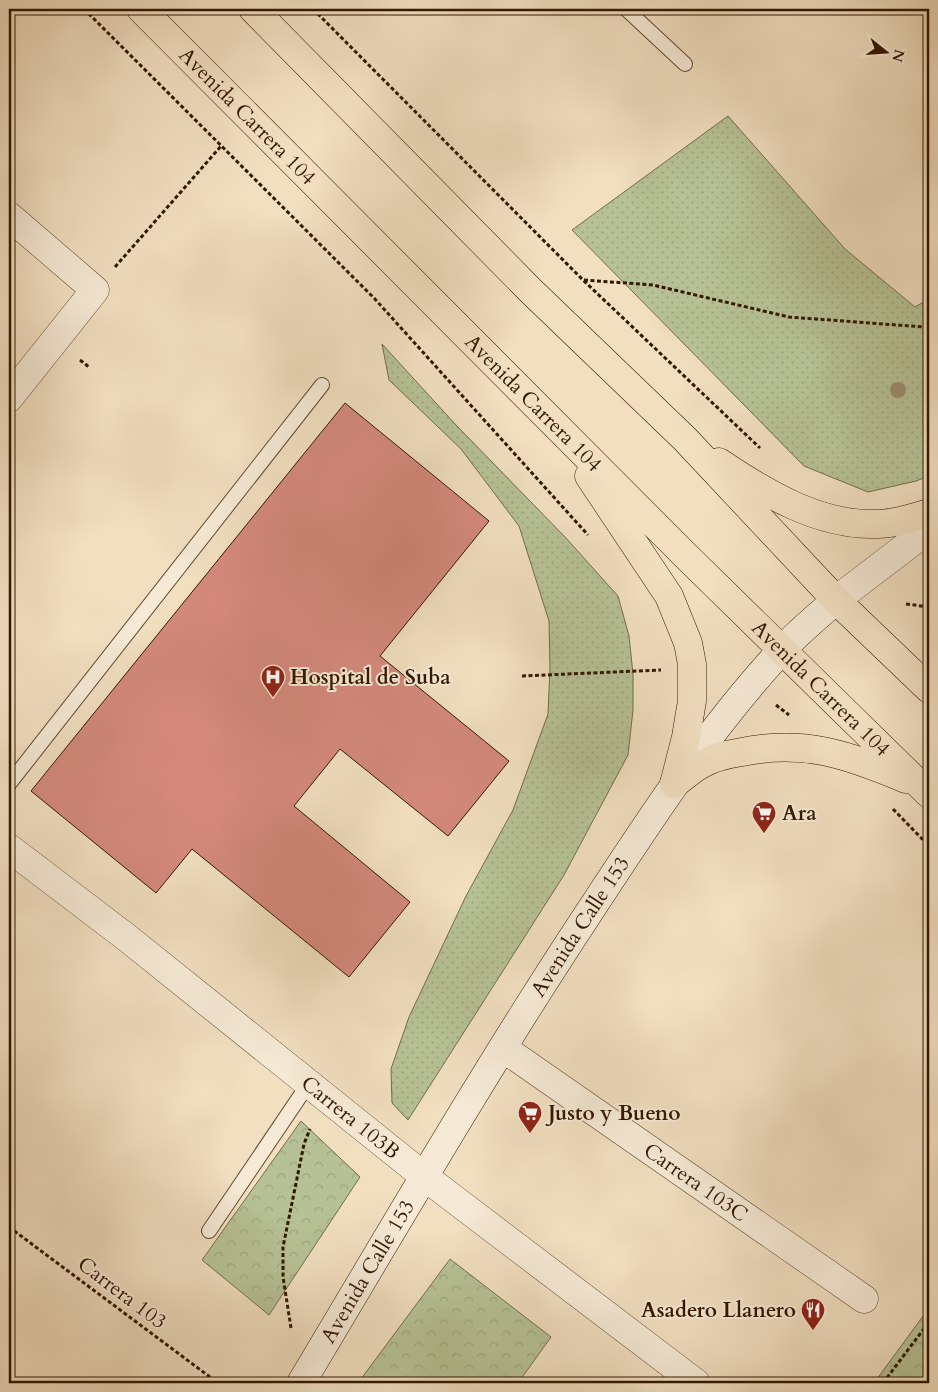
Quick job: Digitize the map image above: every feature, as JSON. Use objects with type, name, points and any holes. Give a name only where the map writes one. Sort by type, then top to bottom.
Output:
[{"type":"main road","name":"Avenida Carrera 104","points":[[141,9],[685,556],[924,789]]},
{"type":"main road","points":[[252,9],[530,290],[685,439],[836,600],[929,689]]},
{"type":"main road","points":[[553,422],[669,596],[688,643],[692,664],[692,701],[686,737],[674,784]]},
{"type":"main road","points":[[685,439],[735,473],[783,501],[822,516],[854,523],[878,524],[929,513]]},
{"type":"main road","points":[[674,784],[702,764],[725,755],[766,747],[825,750],[868,763],[924,789]]},
{"type":"street","points":[[9,216],[95,290],[9,398]]},
{"type":"street","name":"Avenida Calle 153","points":[[301,1383],[502,1048],[545,979],[674,784],[750,686],[781,650],[836,600],[929,529]]},
{"type":"street","name":"Carrera 103B","points":[[9,848],[49,877],[425,1177],[696,1383]]},
{"type":"street","name":"Carrera 103C","points":[[502,1048],[864,1299]]},
{"type":"lane","points":[[626,9],[686,64]]},
{"type":"lane","points":[[9,784],[322,385]]},
{"type":"lane","points":[[209,1232],[309,1083]]},
{"type":"path","points":[[84,9],[222,144],[374,298],[590,538]]},
{"type":"path","points":[[313,9],[583,280],[764,452]]},
{"type":"path","points":[[95,290],[222,144]]},
{"type":"path","points":[[583,280],[654,285],[789,317],[924,327],[929,324]]},
{"type":"path","points":[[906,604],[929,607]]},
{"type":"path","points":[[522,676],[664,670]]},
{"type":"path","points":[[291,1328],[283,1277],[284,1247],[304,1144],[312,1122]]},
{"type":"path","name":"Carrera 103","points":[[9,1227],[218,1383]]},
{"type":"path","points":[[883,1383],[929,1322]]},
{"type":"green space","points":[[728,116],[845,249],[915,307],[929,299],[929,476],[916,481],[868,492],[804,466],[572,230]]},
{"type":"green space","points":[[382,344],[456,425],[565,537],[618,596],[629,636],[633,674],[633,710],[628,755],[564,875],[408,1120],[392,1103],[391,1069],[409,1017],[466,896],[513,810],[548,714],[549,621],[519,526],[461,449],[389,380]]},
{"type":"green space","points":[[301,1121],[360,1177],[269,1315],[202,1260]]},
{"type":"green space","points":[[450,1259],[551,1337],[518,1383],[358,1383]]},
{"type":"green space","points":[[929,1308],[929,1383],[874,1383]]},
{"type":"building","points":[[345,403],[489,521],[380,656],[509,761],[448,836],[340,749],[294,806],[410,902],[349,977],[192,849],[156,893],[31,791]]},
{"type":"place","name":"Hospital de Suba","points":[[273,698]]},
{"type":"place","name":"Ara","points":[[764,834]]},
{"type":"place","name":"Justo y Bueno","points":[[530,1134]]},
{"type":"place","name":"Asadero Llanero","points":[[813,1331]]}]
